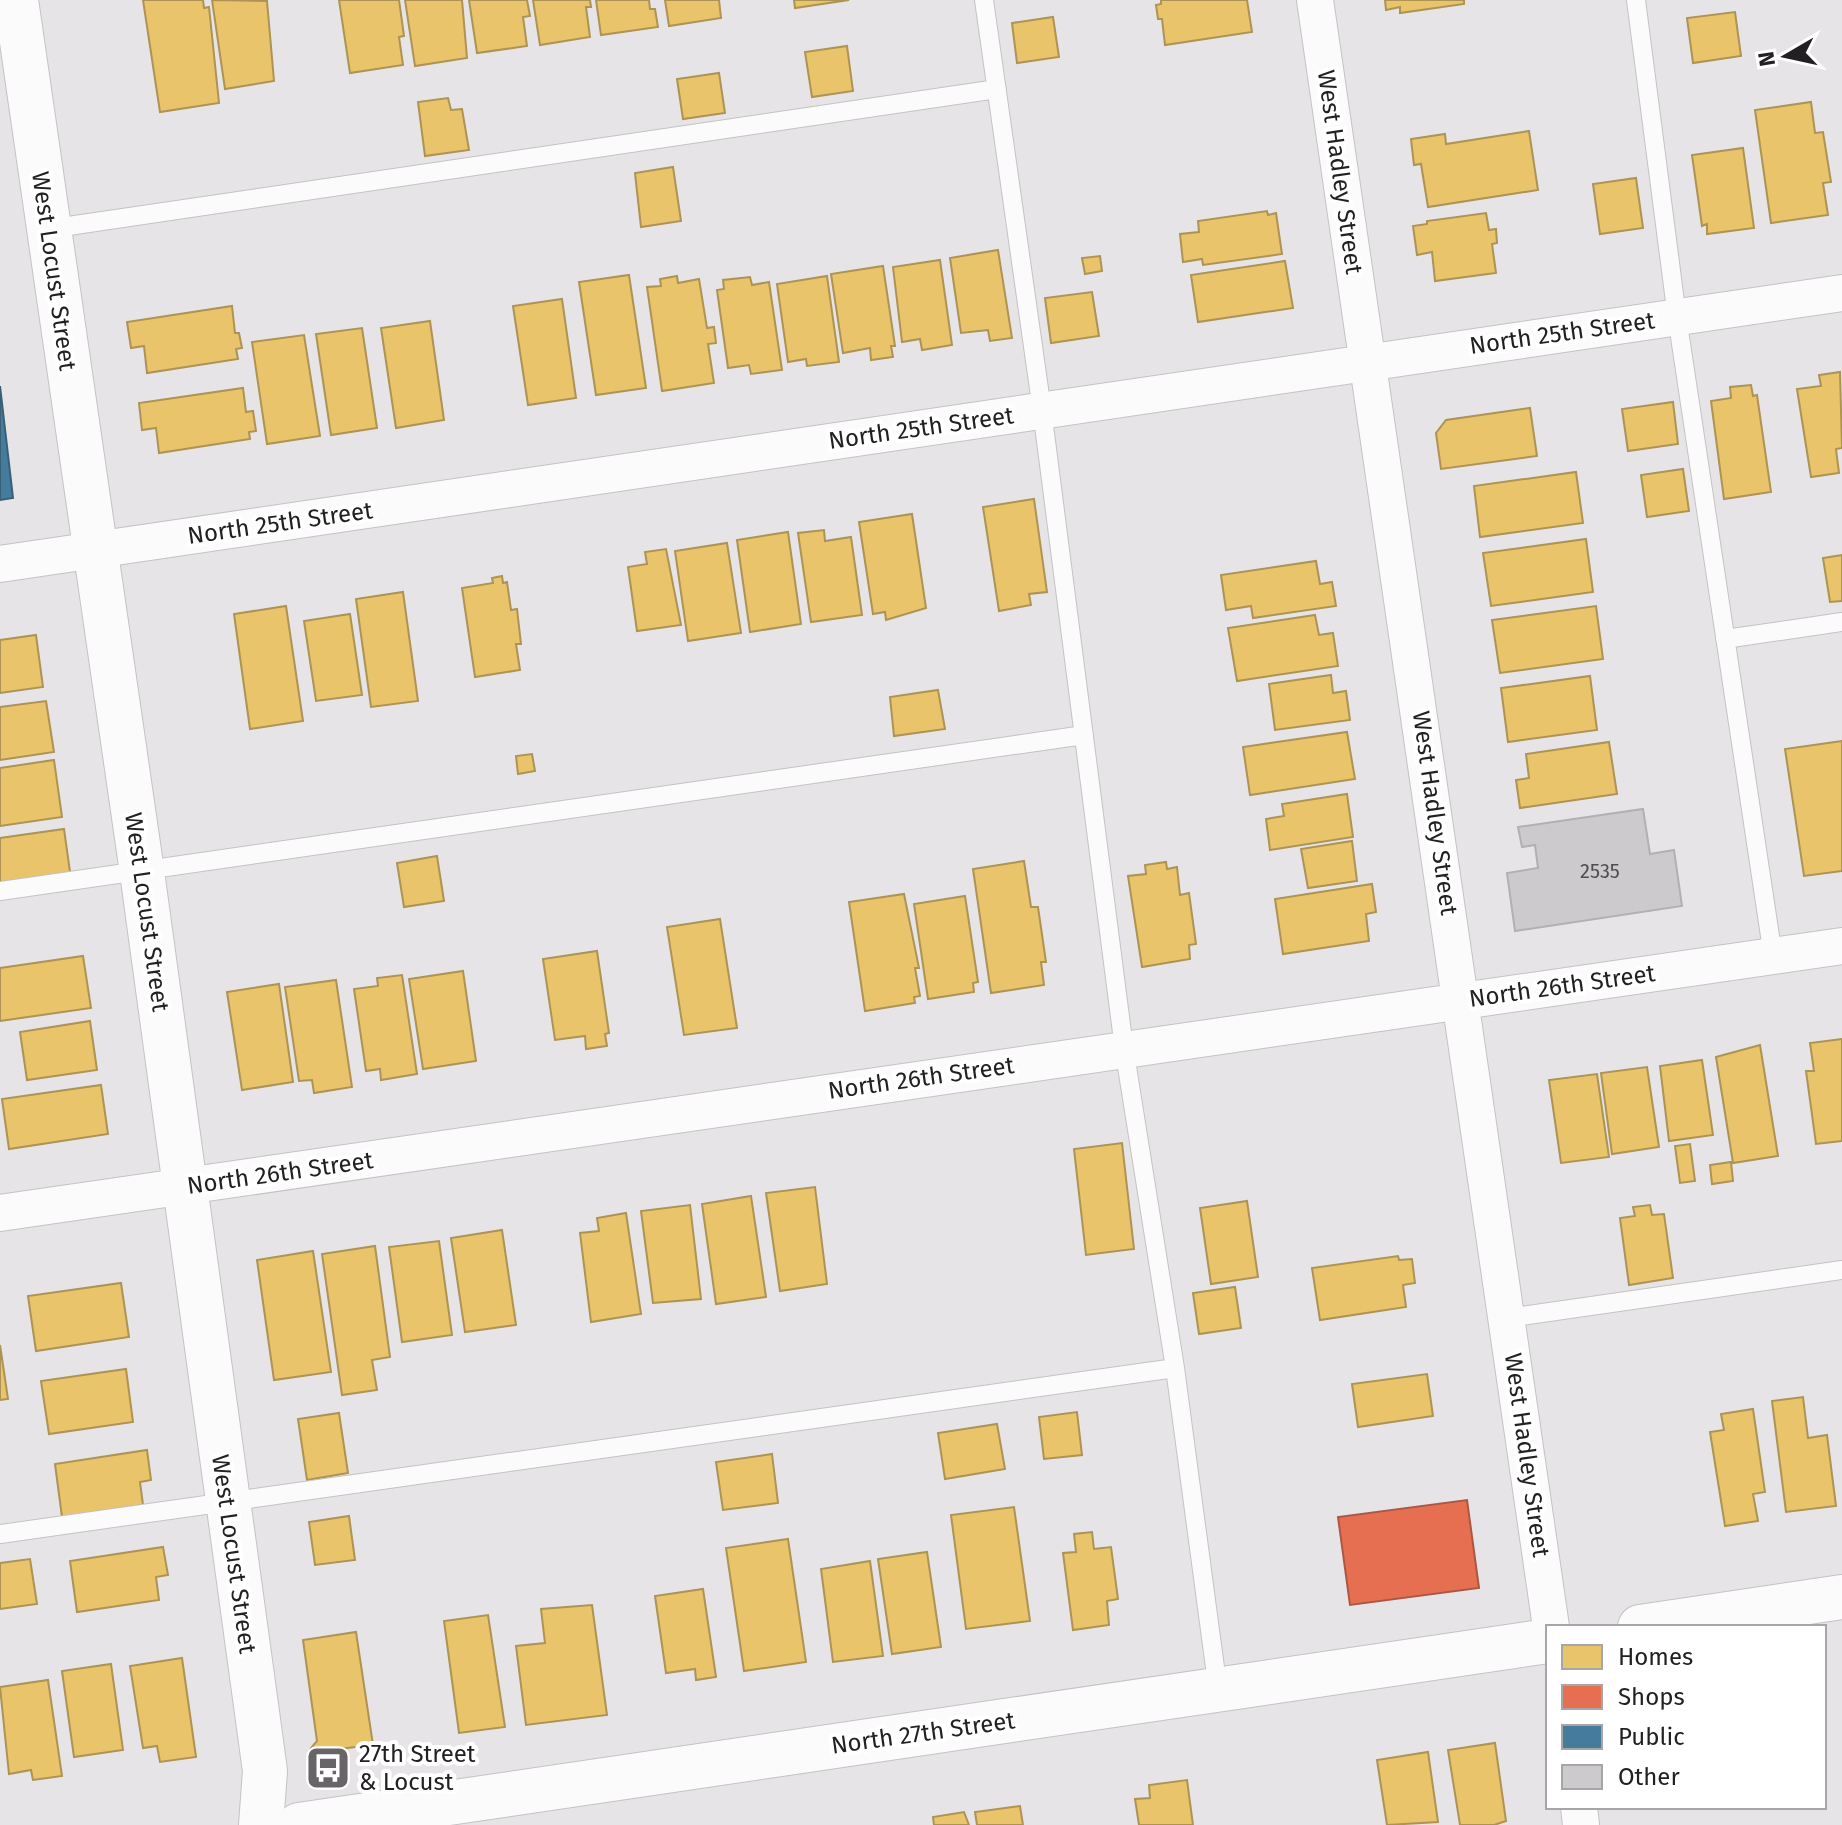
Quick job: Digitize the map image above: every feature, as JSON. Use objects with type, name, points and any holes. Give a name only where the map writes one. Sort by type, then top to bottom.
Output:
[{"type":"street","name":"West Locust Street","points":[[16,0],[142,872],[265,1771],[261,1825]]},
{"type":"street","name":"West Hadley Street","points":[[1315,0],[1551,1625]]},
{"type":"street","name":"North 25th Street","points":[[0,564],[1842,293]]},
{"type":"street","name":"North 26th Street","points":[[0,1213],[1842,946]]},
{"type":"street","points":[[1653,1625],[1842,1597]]},
{"type":"street","name":"North 27th Street","points":[[299,1825],[1546,1641]]},
{"type":"lane","points":[[984,0],[1042,410],[1124,1048],[1175,1368],[1218,1690]]},
{"type":"lane","points":[[1636,0],[1677,317],[1773,956]]},
{"type":"lane","points":[[48,229],[997,89]]},
{"type":"lane","points":[[1725,639],[1842,622]]},
{"type":"lane","points":[[0,891],[1084,735]]},
{"type":"lane","points":[[1507,1318],[1842,1270]]},
{"type":"lane","points":[[0,1534],[1175,1368]]},
{"type":"building: Homes","points":[[143,0],[203,0],[204,8],[209,7],[219,103],[160,112]]},
{"type":"building: Homes","points":[[212,0],[267,1],[274,81],[225,89]]},
{"type":"building: Homes","points":[[339,0],[399,0],[404,36],[399,37],[403,65],[350,73]]},
{"type":"building: Homes","points":[[405,0],[462,0],[467,58],[415,66]]},
{"type":"building: Homes","points":[[469,0],[527,0],[530,16],[523,17],[527,46],[477,53]]},
{"type":"building: Homes","points":[[533,0],[590,0],[591,7],[586,7],[590,37],[540,45]]},
{"type":"building: Homes","points":[[596,0],[649,0],[650,9],[655,9],[658,27],[601,35]]},
{"type":"building: Homes","points":[[665,0],[719,0],[721,18],[669,26]]},
{"type":"building: Homes","points":[[794,0],[849,0],[795,8]]},
{"type":"building: Homes","points":[[1161,0],[1247,0],[1252,32],[1165,45],[1162,19],[1158,19],[1156,5],[1161,4]]},
{"type":"building: Homes","points":[[1385,0],[1464,0],[1464,4],[1400,13],[1400,7],[1386,10]]},
{"type":"building: Homes","points":[[1735,12],[1741,56],[1693,63],[1687,18]]},
{"type":"building: Homes","points":[[1053,17],[1059,57],[1017,63],[1012,23]]},
{"type":"building: Homes","points":[[847,46],[853,91],[812,97],[805,52]]},
{"type":"building: Homes","points":[[719,73],[725,113],[683,119],[677,79]]},
{"type":"building: Homes","points":[[448,98],[451,110],[462,109],[469,150],[425,156],[418,102]]},
{"type":"building: Homes","points":[[1811,102],[1815,133],[1823,132],[1831,182],[1823,183],[1828,215],[1771,223],[1755,110]]},
{"type":"building: Homes","points":[[1529,131],[1538,190],[1428,207],[1421,164],[1414,165],[1411,139],[1445,134],[1446,144]]},
{"type":"building: Homes","points":[[1743,148],[1754,228],[1707,234],[1707,224],[1702,226],[1692,155]]},
{"type":"building: Homes","points":[[673,167],[681,221],[641,227],[635,173]]},
{"type":"building: Homes","points":[[1636,178],[1643,228],[1600,234],[1593,184]]},
{"type":"building: Homes","points":[[1267,211],[1268,215],[1276,213],[1282,254],[1203,265],[1202,259],[1183,262],[1180,234],[1199,232],[1198,221]]},
{"type":"building: Homes","points":[[1486,213],[1489,230],[1496,229],[1497,243],[1492,244],[1496,273],[1435,281],[1432,252],[1417,255],[1413,226],[1427,224],[1427,221]]},
{"type":"building: Homes","points":[[998,250],[1012,338],[990,341],[988,330],[961,333],[950,258]]},
{"type":"building: Homes","points":[[1100,256],[1102,271],[1085,274],[1082,258]]},
{"type":"building: Homes","points":[[940,260],[952,345],[922,350],[920,339],[902,342],[893,267]]},
{"type":"building: Homes","points":[[1285,261],[1293,308],[1198,322],[1191,275]]},
{"type":"building: Homes","points":[[883,266],[895,346],[891,346],[893,357],[871,360],[870,348],[843,353],[831,274]]},
{"type":"building: Homes","points":[[629,275],[646,388],[596,395],[579,282]]},
{"type":"building: Homes","points":[[677,276],[678,283],[699,279],[707,328],[714,327],[716,343],[708,344],[714,383],[662,391],[647,287],[661,286],[660,279]]},
{"type":"building: Homes","points":[[827,276],[839,362],[807,366],[806,359],[788,362],[777,284]]},
{"type":"building: Homes","points":[[750,277],[752,285],[769,282],[782,370],[751,374],[749,365],[728,368],[717,290],[724,289],[723,280]]},
{"type":"building: Homes","points":[[1092,292],[1099,336],[1051,343],[1045,298]]},
{"type":"building: Homes","points":[[562,299],[576,398],[528,405],[513,306]]},
{"type":"building: Homes","points":[[232,306],[235,333],[239,333],[242,348],[236,349],[238,359],[147,373],[144,346],[131,348],[127,322]]},
{"type":"building: Homes","points":[[430,321],[444,420],[396,428],[381,328]]},
{"type":"building: Homes","points":[[362,328],[377,428],[331,435],[316,334]]},
{"type":"building: Homes","points":[[304,335],[320,436],[267,444],[252,342]]},
{"type":"building: Homes","points":[[1840,372],[1842,448],[1836,449],[1839,473],[1811,477],[1797,389],[1821,386],[1819,375]]},
{"type":"building: Homes","points":[[1751,385],[1753,396],[1757,395],[1771,492],[1724,499],[1711,401],[1731,398],[1730,387]]},
{"type":"building: Homes","points":[[243,388],[246,412],[253,411],[256,431],[249,432],[250,439],[159,453],[156,428],[142,430],[139,403]]},
{"type":"building: Homes","points":[[1673,402],[1678,444],[1628,451],[1622,409]]},
{"type":"building: Homes","points":[[1530,408],[1537,456],[1441,469],[1436,433],[1446,420]]},
{"type":"building: Homes","points":[[1683,469],[1689,511],[1647,517],[1641,475]]},
{"type":"building: Homes","points":[[1576,472],[1583,523],[1480,537],[1474,486]]},
{"type":"building: Homes","points":[[1034,499],[1047,592],[1029,594],[1031,605],[999,611],[983,507]]},
{"type":"building: Homes","points":[[912,514],[926,608],[886,620],[885,612],[873,614],[859,522]]},
{"type":"building: Homes","points":[[824,530],[825,541],[851,537],[862,615],[811,622],[798,533]]},
{"type":"building: Homes","points":[[788,532],[801,624],[750,632],[737,540]]},
{"type":"building: Homes","points":[[1586,539],[1593,592],[1491,606],[1483,553]]},
{"type":"building: Homes","points":[[727,543],[741,633],[688,641],[675,551]]},
{"type":"building: Homes","points":[[666,549],[681,625],[637,631],[628,567],[647,564],[645,552]]},
{"type":"building: Homes","points":[[1842,555],[1842,601],[1830,602],[1823,558]]},
{"type":"building: Homes","points":[[1316,561],[1320,584],[1332,582],[1336,606],[1253,618],[1251,606],[1226,610],[1221,575]]},
{"type":"building: Homes","points":[[502,576],[503,583],[507,582],[511,610],[517,609],[521,644],[516,644],[520,670],[475,677],[462,588],[493,583],[492,578]]},
{"type":"building: Homes","points":[[403,592],[418,701],[371,707],[356,599]]},
{"type":"building: Homes","points":[[286,606],[303,721],[250,729],[234,614]]},
{"type":"building: Homes","points":[[1596,606],[1603,659],[1500,673],[1492,620]]},
{"type":"building: Homes","points":[[350,614],[362,695],[316,701],[304,621]]},
{"type":"building: Homes","points":[[1315,615],[1319,635],[1333,633],[1338,666],[1237,681],[1228,628]]},
{"type":"building: Homes","points":[[36,635],[43,687],[0,693],[0,640]]},
{"type":"building: Homes","points":[[1331,675],[1333,693],[1346,691],[1350,720],[1275,730],[1269,684]]},
{"type":"building: Homes","points":[[1590,676],[1597,730],[1508,742],[1501,688]]},
{"type":"building: Homes","points":[[938,690],[945,729],[894,736],[890,697]]},
{"type":"building: Homes","points":[[46,701],[54,752],[0,760],[0,707]]},
{"type":"building: Homes","points":[[1347,732],[1355,779],[1250,795],[1243,747]]},
{"type":"building: Homes","points":[[1842,741],[1842,871],[1804,876],[1785,749]]},
{"type":"building: Homes","points":[[1609,742],[1617,794],[1520,808],[1516,780],[1529,778],[1526,754]]},
{"type":"building: Homes","points":[[532,754],[535,771],[518,774],[516,756]]},
{"type":"building: Homes","points":[[54,760],[62,817],[0,826],[0,768]]},
{"type":"building: Homes","points":[[1347,794],[1353,837],[1270,850],[1266,819],[1284,816],[1282,804]]},
{"type":"building: Homes","points":[[64,829],[71,879],[0,889],[0,838]]},
{"type":"building: Homes","points":[[1352,841],[1357,881],[1308,888],[1301,849]]},
{"type":"building: Homes","points":[[437,856],[444,901],[404,907],[397,863]]},
{"type":"building: Homes","points":[[1024,861],[1031,907],[1038,907],[1046,962],[1041,962],[1044,985],[991,993],[973,869]]},
{"type":"building: Homes","points":[[1166,862],[1167,869],[1177,867],[1180,895],[1189,893],[1196,944],[1189,945],[1190,959],[1142,967],[1128,876],[1146,874],[1145,865]]},
{"type":"building: Homes","points":[[1372,884],[1376,912],[1366,914],[1369,941],[1283,954],[1275,899]]},
{"type":"building: Homes","points":[[904,894],[919,968],[915,968],[920,996],[914,997],[915,1003],[865,1011],[849,902]]},
{"type":"building: Homes","points":[[965,896],[978,982],[973,983],[974,992],[928,999],[914,904]]},
{"type":"building: Homes","points":[[720,919],[737,1028],[684,1035],[667,927]]},
{"type":"building: Homes","points":[[597,951],[609,1033],[605,1034],[607,1046],[586,1049],[585,1036],[555,1040],[543,959]]},
{"type":"building: Homes","points":[[83,956],[91,1008],[0,1021],[0,968]]},
{"type":"building: Homes","points":[[463,971],[476,1061],[423,1069],[409,979]]},
{"type":"building: Homes","points":[[402,975],[417,1074],[381,1080],[380,1069],[366,1071],[354,989],[378,986],[377,978]]},
{"type":"building: Homes","points":[[336,980],[352,1087],[314,1093],[312,1080],[299,1081],[285,987]]},
{"type":"building: Homes","points":[[279,984],[293,1082],[242,1090],[227,992]]},
{"type":"building: Homes","points":[[90,1021],[97,1070],[27,1080],[20,1032]]},
{"type":"building: Homes","points":[[1842,1039],[1842,1141],[1816,1144],[1806,1071],[1814,1071],[1810,1043]]},
{"type":"building: Homes","points":[[1760,1045],[1778,1156],[1733,1163],[1716,1057]]},
{"type":"building: Homes","points":[[1702,1060],[1713,1135],[1669,1141],[1660,1066]]},
{"type":"building: Homes","points":[[1647,1067],[1659,1147],[1612,1154],[1601,1073]]},
{"type":"building: Homes","points":[[1597,1074],[1609,1157],[1561,1163],[1549,1080]]},
{"type":"building: Homes","points":[[101,1085],[108,1134],[9,1149],[2,1099]]},
{"type":"building: Homes","points":[[1122,1143],[1134,1249],[1086,1255],[1074,1149]]},
{"type":"building: Homes","points":[[1690,1144],[1695,1181],[1680,1183],[1675,1146]]},
{"type":"building: Homes","points":[[1731,1162],[1733,1181],[1712,1184],[1710,1165]]},
{"type":"building: Homes","points":[[815,1187],[827,1284],[780,1291],[766,1193]]},
{"type":"building: Homes","points":[[751,1196],[766,1297],[716,1304],[702,1204]]},
{"type":"building: Homes","points":[[1247,1201],[1258,1277],[1211,1284],[1200,1208]]},
{"type":"building: Homes","points":[[690,1205],[701,1299],[653,1303],[641,1211]]},
{"type":"building: Homes","points":[[1650,1205],[1652,1215],[1664,1214],[1673,1278],[1629,1285],[1620,1218],[1635,1216],[1633,1207]]},
{"type":"building: Homes","points":[[626,1213],[641,1314],[591,1322],[580,1233],[599,1231],[597,1218]]},
{"type":"building: Homes","points":[[502,1230],[516,1325],[465,1332],[451,1238]]},
{"type":"building: Homes","points":[[439,1241],[452,1335],[402,1342],[389,1247]]},
{"type":"building: Homes","points":[[375,1246],[390,1357],[372,1360],[377,1390],[342,1395],[322,1254]]},
{"type":"building: Homes","points":[[313,1251],[331,1372],[274,1380],[257,1260]]},
{"type":"building: Homes","points":[[1398,1256],[1399,1260],[1412,1259],[1415,1283],[1403,1285],[1406,1307],[1320,1320],[1312,1268]]},
{"type":"building: Homes","points":[[121,1283],[129,1337],[36,1351],[28,1296]]},
{"type":"building: Homes","points":[[1235,1287],[1241,1328],[1199,1334],[1193,1293]]},
{"type":"building: Homes","points":[[0,1345],[8,1399],[0,1400]]},
{"type":"building: Homes","points":[[126,1369],[133,1422],[49,1434],[41,1381]]},
{"type":"building: Homes","points":[[1427,1374],[1433,1416],[1358,1427],[1352,1384]]},
{"type":"building: Homes","points":[[1803,1397],[1808,1438],[1827,1435],[1836,1506],[1786,1512],[1772,1401]]},
{"type":"building: Homes","points":[[1753,1409],[1765,1492],[1753,1494],[1758,1521],[1725,1526],[1710,1432],[1724,1430],[1721,1414]]},
{"type":"building: Homes","points":[[1077,1412],[1082,1455],[1044,1459],[1039,1417]]},
{"type":"building: Homes","points":[[339,1413],[348,1473],[307,1480],[298,1419]]},
{"type":"building: Homes","points":[[997,1424],[1005,1469],[945,1479],[938,1433]]},
{"type":"building: Homes","points":[[147,1450],[151,1480],[140,1482],[143,1505],[62,1517],[55,1464]]},
{"type":"building: Homes","points":[[772,1454],[778,1503],[723,1510],[716,1462]]},
{"type":"building: Homes","points":[[1014,1507],[1030,1621],[966,1629],[951,1515]]},
{"type":"building: Homes","points":[[349,1516],[355,1560],[315,1565],[309,1522]]},
{"type":"building: Homes","points":[[1092,1532],[1094,1549],[1111,1547],[1118,1599],[1107,1601],[1109,1625],[1073,1630],[1063,1553],[1076,1552],[1074,1534]]},
{"type":"building: Homes","points":[[788,1539],[806,1662],[744,1671],[726,1548]]},
{"type":"building: Homes","points":[[163,1547],[168,1575],[156,1577],[159,1600],[77,1612],[70,1561]]},
{"type":"building: Homes","points":[[927,1552],[941,1647],[892,1654],[878,1559]]},
{"type":"building: Homes","points":[[30,1559],[37,1604],[0,1609],[0,1563]]},
{"type":"building: Homes","points":[[870,1561],[883,1656],[833,1662],[821,1569]]},
{"type":"building: Homes","points":[[703,1589],[716,1677],[696,1680],[695,1669],[666,1673],[655,1596]]},
{"type":"building: Homes","points":[[592,1605],[607,1715],[526,1725],[516,1646],[545,1643],[541,1609]]},
{"type":"building: Homes","points":[[488,1615],[505,1727],[459,1733],[444,1621]]},
{"type":"building: Homes","points":[[356,1632],[373,1745],[331,1750],[325,1759],[311,1748],[317,1741],[303,1640]]},
{"type":"building: Homes","points":[[182,1658],[196,1757],[160,1762],[157,1746],[143,1748],[130,1666]]},
{"type":"building: Homes","points":[[111,1664],[123,1750],[74,1757],[62,1671]]},
{"type":"building: Homes","points":[[48,1680],[62,1776],[33,1780],[31,1770],[9,1774],[0,1687]]},
{"type":"building: Homes","points":[[1495,1743],[1506,1821],[1494,1825],[1460,1825],[1448,1750]]},
{"type":"building: Homes","points":[[1428,1752],[1438,1822],[1387,1825],[1377,1760]]},
{"type":"building: Homes","points":[[1187,1780],[1193,1825],[1139,1825],[1135,1799],[1150,1798],[1149,1785]]},
{"type":"building: Homes","points":[[1020,1806],[1023,1825],[977,1825],[975,1812]]},
{"type":"building: Homes","points":[[964,1812],[969,1825],[934,1825],[933,1817]]},
{"type":"building: Shops","points":[[1467,1500],[1479,1588],[1350,1605],[1338,1517]]},
{"type":"building: Public","points":[[0,386],[13,498],[0,500]]},
{"type":"building: Other","points":[[1643,809],[1650,854],[1674,850],[1682,906],[1515,931],[1507,873],[1538,868],[1535,845],[1522,847],[1518,827]]},
{"type":"place","name":"27th Street & Locust","points":[[328,1768]]}]
